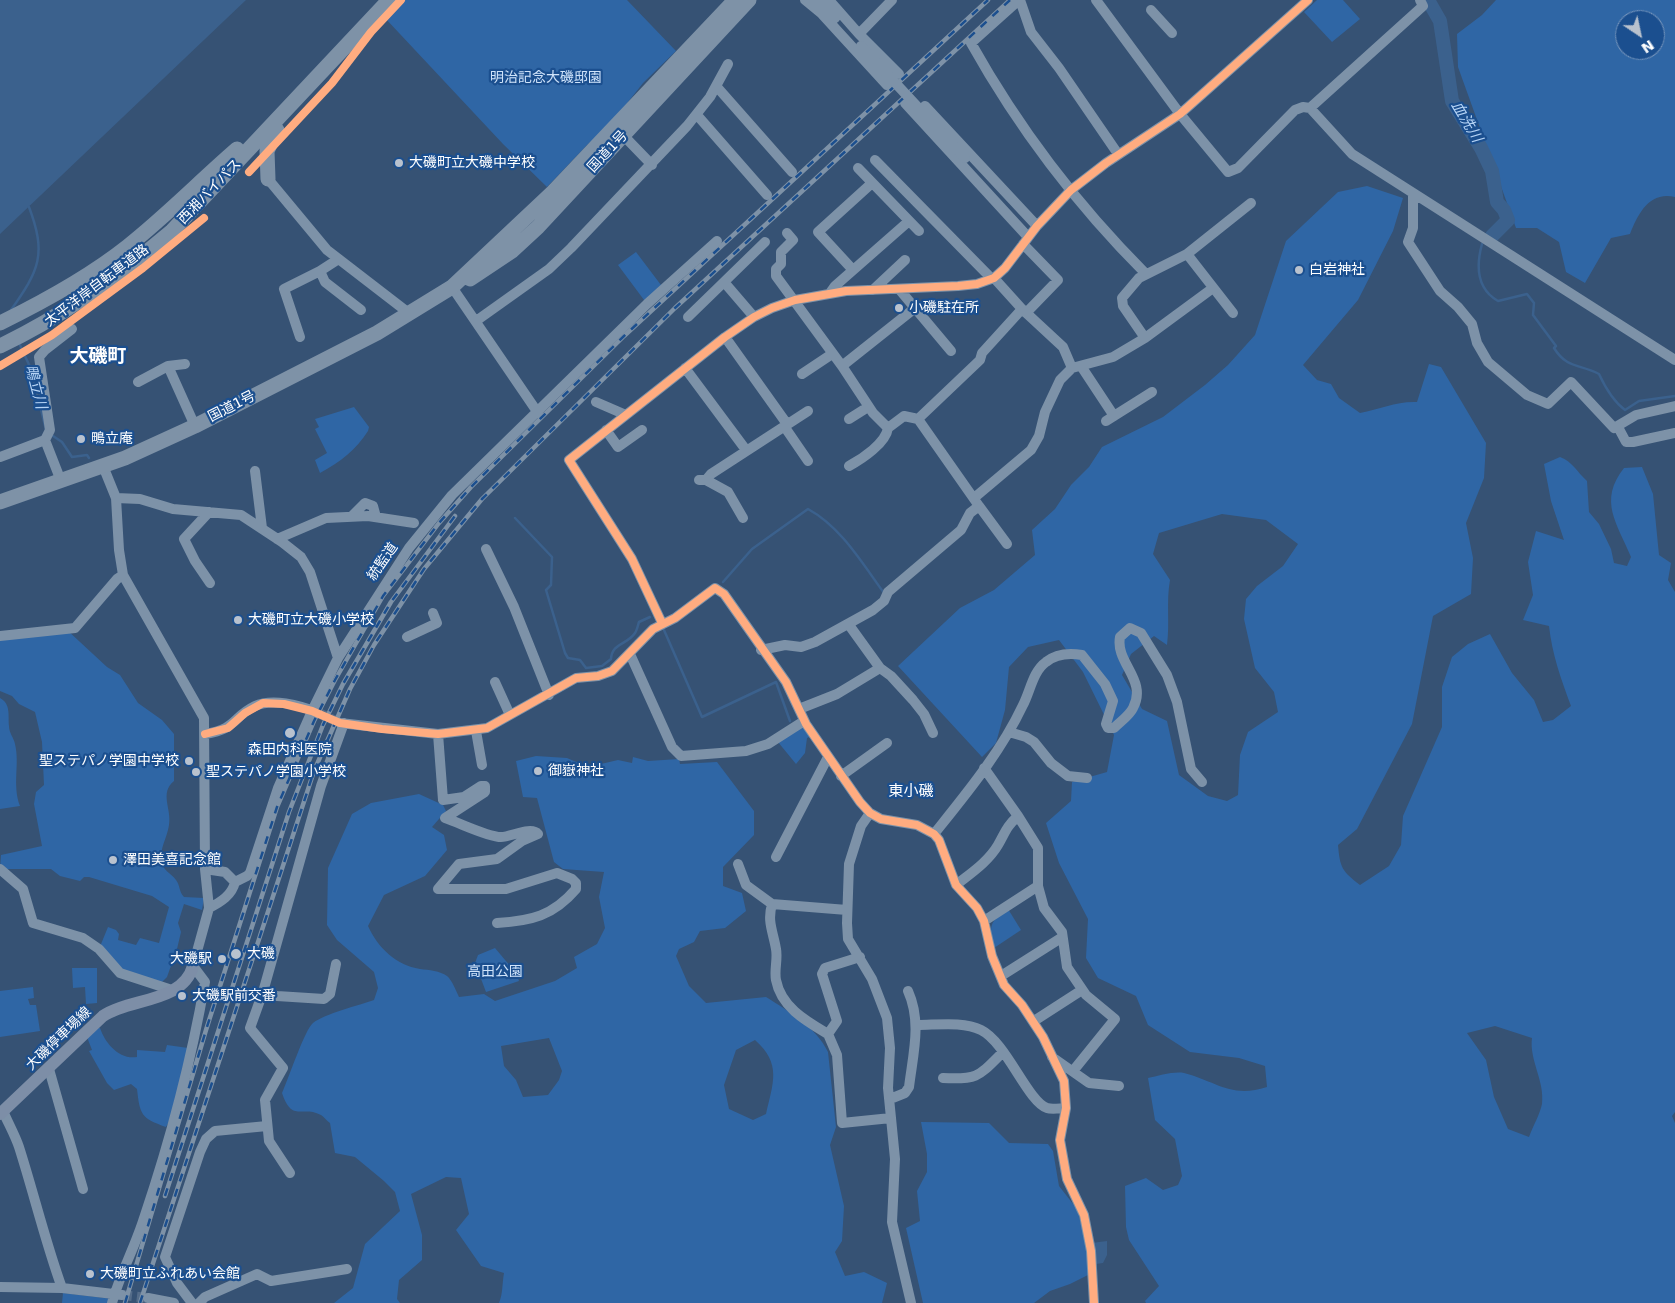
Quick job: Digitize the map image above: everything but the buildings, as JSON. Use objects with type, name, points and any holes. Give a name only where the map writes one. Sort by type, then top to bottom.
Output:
[{"type":"highway","name":"西湘バイパス","points":[[0,346],[29,331],[84,277],[127,247],[237,150],[375,0]]},
{"type":"highway","name":"西湘バイパス","points":[[0,335],[55,306],[89,296],[136,262],[184,220],[389,0]]},
{"type":"highway","name":"国道1号","points":[[455,291],[553,192],[735,0]]},
{"type":"highway","name":"国道1号","points":[[0,502],[103,466],[194,426],[455,291],[525,239],[750,0]]},
{"type":"highway","points":[[268,180],[266,151],[274,134],[325,78],[360,31]]},
{"type":"highway","points":[[236,166],[244,161],[253,162],[268,180]]},
{"type":"highway","points":[[0,323],[55,306]]},
{"type":"highway","points":[[0,353],[29,331]]},
{"type":"main road","name":"大磯停車場線","points":[[2,1113],[110,1011],[172,990],[188,978],[193,966]]},
{"type":"street","points":[[805,0],[822,14],[887,85]]},
{"type":"street","points":[[818,0],[964,158],[1030,234]]},
{"type":"street","points":[[829,0],[859,34],[899,74]]},
{"type":"street","points":[[859,34],[892,0]]},
{"type":"street","points":[[1118,154],[1059,68],[1031,32],[1020,0],[972,43],[1032,139],[1115,244],[1146,274]]},
{"type":"street","points":[[1096,0],[1180,114],[1230,172],[1238,168],[1262,146],[1295,110],[1303,107],[1310,108],[1343,147],[1413,194],[1675,360]]},
{"type":"street","points":[[662,623],[632,559],[566,458],[626,415],[725,337],[754,317],[794,300],[873,290],[977,284],[993,279],[1005,268],[1030,234],[1071,190],[1118,154],[1180,114],[1308,0]]},
{"type":"street","points":[[1310,108],[1423,6],[1420,0]]},
{"type":"street","points":[[1151,10],[1172,33]]},
{"type":"street","points":[[476,321],[549,270],[652,165],[697,115],[716,88],[728,64]]},
{"type":"street","points":[[716,88],[792,172]]},
{"type":"street","points":[[904,103],[1030,234]]},
{"type":"street","points":[[918,419],[980,360],[982,353],[1024,311],[1058,280],[1030,234],[925,106]]},
{"type":"street","points":[[697,115],[768,196]]},
{"type":"street","points":[[922,122],[934,116]]},
{"type":"street","points":[[623,135],[652,165]]},
{"type":"street","points":[[875,160],[1024,311],[1063,347],[1110,419],[1152,392]]},
{"type":"street","points":[[858,168],[919,231]]},
{"type":"street","points":[[268,180],[326,250],[410,314]]},
{"type":"street","points":[[852,270],[818,232],[872,183]]},
{"type":"street","points":[[1413,194],[1413,228],[1408,242],[1440,291],[1458,307],[1472,324],[1477,343],[1488,362],[1527,395],[1548,404],[1571,382],[1614,428],[1636,415],[1675,406]]},
{"type":"street","points":[[1145,338],[1121,300],[1139,278],[1187,254],[1251,202]]},
{"type":"street","points":[[830,294],[835,286],[852,270],[909,221]]},
{"type":"street","points":[[792,238],[781,252],[781,264],[776,269],[776,276],[842,366],[868,407],[888,428]]},
{"type":"street","name":"統監道","points":[[209,908],[225,899],[233,888],[234,882],[250,873],[281,782],[338,658],[381,588],[430,521],[452,496],[647,304],[717,241]]},
{"type":"street","points":[[690,310],[724,282],[765,242]]},
{"type":"street","points":[[1187,254],[1232,313]]},
{"type":"street","points":[[300,337],[284,289],[320,272],[338,260]]},
{"type":"street","points":[[873,290],[905,260]]},
{"type":"street","points":[[320,272],[325,282],[361,310]]},
{"type":"street","points":[[724,282],[754,317]]},
{"type":"street","points":[[761,650],[785,645],[801,647],[849,625],[884,601],[888,592],[961,530],[977,502],[1031,450],[1038,436],[1045,412],[1060,380],[1077,367],[1113,357],[1145,338],[1213,288]]},
{"type":"street","points":[[899,289],[951,351]]},
{"type":"street","points":[[455,291],[538,413]]},
{"type":"street","points":[[842,366],[915,308]]},
{"type":"street","points":[[0,457],[45,440],[50,430],[39,357],[72,329]]},
{"type":"street","points":[[725,337],[785,425],[804,459]]},
{"type":"street","points":[[802,374],[832,354]]},
{"type":"street","points":[[138,382],[168,366],[185,364]]},
{"type":"street","points":[[168,366],[194,426]]},
{"type":"street","points":[[685,368],[746,450]]},
{"type":"street","points":[[596,402],[626,415]]},
{"type":"street","points":[[849,419],[868,407]]},
{"type":"street","points":[[743,518],[736,499],[728,492],[702,480],[808,411]]},
{"type":"street","points":[[850,466],[879,443],[886,436],[888,428],[904,416],[918,419],[1007,544]]},
{"type":"street","points":[[1618,427],[1626,442],[1675,433]]},
{"type":"street","points":[[606,430],[618,447],[642,430]]},
{"type":"street","points":[[45,440],[61,481]]},
{"type":"street","points":[[0,1287],[62,1288],[116,1297],[144,1220],[181,1096],[205,982],[193,966],[209,908],[205,869],[205,734],[203,715],[123,575],[119,550],[116,498],[103,466]]},
{"type":"street","points":[[255,471],[262,515],[262,528]]},
{"type":"street","points":[[116,498],[140,499],[173,509],[241,514],[262,528],[301,557],[310,572],[338,658]]},
{"type":"street","points":[[209,512],[184,538],[195,562],[210,584]]},
{"type":"street","points":[[252,522],[262,515]]},
{"type":"street","points":[[277,539],[326,518],[376,517],[414,523]]},
{"type":"street","points":[[486,549],[514,607],[549,695]]},
{"type":"street","points":[[0,636],[75,628],[117,579],[123,575]]},
{"type":"street","points":[[290,1172],[269,1141],[265,1098],[283,1068],[250,1030],[263,992],[321,786],[342,723],[438,734],[476,731],[549,695],[579,677],[598,676],[612,671],[653,629],[675,618],[716,585],[761,650],[786,682],[804,721],[841,776],[870,813],[881,819],[916,825],[934,834],[939,840],[956,885],[977,908],[984,921],[992,956],[1008,992],[1034,1021],[1064,1081],[1066,1108],[1060,1140],[1067,1179],[1084,1215],[1090,1242],[1094,1303]]},
{"type":"street","points":[[407,637],[438,623],[433,613]]},
{"type":"street","points":[[849,625],[880,668],[891,676],[924,714],[933,733]]},
{"type":"street","points":[[934,834],[1009,732],[1023,706],[1036,672],[1045,662],[1072,654],[1082,655],[1105,684],[1113,701],[1106,724],[1108,728],[1114,728],[1134,708],[1137,690],[1135,677],[1120,655],[1120,637],[1126,630],[1134,629],[1141,633],[1167,675],[1177,702],[1191,769],[1202,782]]},
{"type":"street","points":[[630,654],[672,747],[681,756],[746,751],[768,744],[804,721]]},
{"type":"street","points":[[799,709],[837,694],[880,668]]},
{"type":"street","points":[[495,682],[510,715]]},
{"type":"street","points":[[205,734],[228,728],[245,713],[263,703],[284,704],[314,712]]},
{"type":"street","points":[[476,731],[482,765]]},
{"type":"street","points":[[1009,732],[1026,737],[1034,742],[1051,763],[1068,776],[1087,778]]},
{"type":"street","points":[[438,734],[443,800],[464,797],[481,786],[485,781],[485,792],[445,818],[496,837],[508,837],[531,831],[538,834],[522,841],[497,859],[474,864],[459,864],[438,889],[506,889],[557,873],[572,879],[576,886],[562,904],[547,914],[518,922],[497,923]]},
{"type":"street","points":[[841,776],[887,743]]},
{"type":"street","points":[[776,857],[828,757]]},
{"type":"street","points":[[984,768],[1038,848],[1038,886],[1044,908],[1052,922],[1062,932],[1061,938],[1067,967],[1082,990],[1115,1019],[1073,1070]]},
{"type":"street","points":[[870,813],[860,826],[849,864],[848,939],[872,979],[887,1018],[890,1048],[888,1088],[895,1159],[892,1222],[911,1303]]},
{"type":"street","points":[[956,885],[984,863],[998,845],[1004,829],[1018,816]]},
{"type":"street","points":[[738,864],[746,885],[772,904],[847,910]]},
{"type":"street","points":[[0,868],[23,889],[33,922],[88,941],[99,949],[120,973],[172,990]]},
{"type":"street","points":[[205,869],[225,872],[234,882]]},
{"type":"street","points":[[984,921],[1038,886]]},
{"type":"street","points":[[772,904],[768,917],[776,950],[776,979],[783,999],[797,1014],[828,1034],[837,1055],[842,1123],[891,1118]]},
{"type":"street","points":[[1001,976],[1061,938]]},
{"type":"street","points":[[828,1034],[838,1021],[822,972],[825,968],[860,957]]},
{"type":"street","points":[[263,992],[272,995],[324,999],[330,994],[336,964]]},
{"type":"street","points":[[1034,1021],[1082,990]]},
{"type":"street","points":[[890,1099],[905,1093],[909,1087],[917,1025],[915,1009],[908,991]]},
{"type":"street","points":[[917,1025],[969,1025],[988,1034],[1036,1099],[1047,1108],[1066,1108]]},
{"type":"street","points":[[943,1078],[966,1080],[976,1077],[1003,1052]]},
{"type":"street","points":[[1052,1056],[1089,1083],[1119,1086]]},
{"type":"street","points":[[48,1069],[83,1189]]},
{"type":"street","points":[[2,1113],[18,1144],[37,1206],[45,1243],[62,1288]]},
{"type":"street","points":[[192,1303],[177,1284],[165,1257],[200,1152],[206,1139],[215,1131],[267,1126]]},
{"type":"street","points":[[199,1303],[205,1297],[257,1274],[271,1281],[347,1268]]},
{"type":"street","points":[[148,1298],[174,1303]]},
{"type":"green space","name":"明治記念大磯邸園","points":[[401,0],[627,0],[676,51],[643,83],[610,125],[587,145],[547,187],[503,144],[385,18]]},
{"type":"green space","points":[[1317,0],[1343,0],[1360,19],[1332,42],[1304,12]]},
{"type":"green space","points":[[1496,0],[1675,0],[1675,197],[1658,197],[1651,201],[1641,212],[1630,234],[1611,238],[1585,283],[1566,272],[1559,242],[1537,228],[1516,228],[1458,67],[1457,34],[1482,15]]},
{"type":"green space","points":[[1367,186],[1403,198],[1393,231],[1358,300],[1303,365],[1317,380],[1331,384],[1339,398],[1360,413],[1395,404],[1417,402],[1429,364],[1441,367],[1486,443],[1484,478],[1466,523],[1473,558],[1471,594],[1433,616],[1412,724],[1357,829],[1338,845],[1343,868],[1360,885],[1389,866],[1401,845],[1403,816],[1442,727],[1442,687],[1452,657],[1468,644],[1490,634],[1512,673],[1534,700],[1543,722],[1553,720],[1571,706],[1560,676],[1549,626],[1523,620],[1533,595],[1528,562],[1536,531],[1564,540],[1551,501],[1544,464],[1560,457],[1572,464],[1587,481],[1589,512],[1599,524],[1611,549],[1614,563],[1627,566],[1631,557],[1612,512],[1612,491],[1616,480],[1624,468],[1642,467],[1653,494],[1659,555],[1671,563],[1668,580],[1675,592],[1675,1112],[1672,1116],[1675,1123],[1675,1303],[1146,1303],[1145,1301],[1159,1286],[1129,1240],[1126,1227],[1125,1186],[1146,1178],[1163,1190],[1178,1185],[1182,1176],[1175,1139],[1155,1120],[1148,1078],[1171,1073],[1184,1073],[1224,1088],[1243,1091],[1254,1090],[1267,1087],[1265,1066],[1239,1058],[1190,1052],[1148,1025],[1136,996],[1098,978],[1086,958],[1088,919],[1059,863],[1046,823],[1071,801],[1072,782],[1107,772],[1114,735],[1083,672],[1059,640],[1028,647],[1009,667],[1005,710],[996,743],[982,757],[898,666],[960,608],[994,590],[1035,555],[1032,530],[1055,509],[1071,485],[1089,467],[1102,447],[1163,417],[1228,365],[1255,335],[1286,241],[1338,192]],"holes":[[[1222,514],[1266,520],[1298,544],[1283,566],[1257,586],[1246,599],[1244,619],[1255,668],[1274,692],[1278,712],[1248,732],[1240,755],[1238,795],[1227,801],[1208,796],[1179,775],[1167,721],[1142,709],[1122,675],[1131,654],[1154,636],[1167,645],[1170,580],[1153,554],[1159,533]],[[1495,1026],[1532,1038],[1533,1054],[1541,1087],[1542,1104],[1529,1137],[1508,1129],[1494,1097],[1486,1060],[1467,1033]]]},
{"type":"green space","points":[[636,252],[664,289],[647,304],[618,265]]},
{"type":"green space","points":[[354,407],[369,427],[368,431],[347,455],[320,473],[315,460],[327,453],[315,429],[319,427],[315,419]]},
{"type":"green space","points":[[66,629],[107,667],[120,675],[138,703],[162,720],[174,734],[174,781],[167,791],[168,830],[161,857],[163,865],[177,882],[184,897],[204,898],[202,910],[184,904],[178,923],[181,932],[177,949],[167,977],[159,985],[120,973],[99,949],[108,927],[116,930],[119,934],[118,940],[136,945],[140,938],[159,943],[169,907],[152,896],[89,877],[84,877],[80,881],[60,876],[51,869],[0,869],[1,855],[42,846],[34,804],[36,792],[44,785],[42,742],[35,712],[19,704],[12,696],[0,691],[0,636]]},
{"type":"green space","points":[[0,698],[6,703],[9,714],[9,729],[15,744],[17,759],[16,782],[20,806],[0,809]]},
{"type":"green space","points":[[806,724],[813,735],[807,738],[805,753],[796,764],[778,742]]},
{"type":"green space","points":[[536,756],[567,758],[588,767],[618,760],[632,763],[633,757],[648,761],[679,759],[680,764],[717,762],[754,811],[754,835],[723,867],[723,886],[742,893],[746,911],[725,928],[700,931],[694,942],[679,949],[676,956],[689,986],[706,1003],[766,997],[801,1021],[823,1043],[828,1052],[836,1127],[830,1145],[844,1206],[842,1241],[835,1252],[845,1276],[864,1272],[887,1283],[882,1303],[499,1303],[504,1273],[481,1266],[456,1230],[469,1214],[461,1178],[446,1177],[411,1194],[422,1235],[422,1260],[399,1280],[397,1299],[400,1303],[334,1303],[353,1288],[365,1244],[400,1211],[395,1192],[384,1181],[355,1157],[335,1153],[330,1123],[314,1112],[294,1111],[286,1102],[282,1093],[301,1044],[313,1023],[333,1013],[374,1000],[378,988],[374,972],[337,940],[327,925],[328,868],[352,814],[371,803],[419,794],[443,805],[446,811],[432,827],[444,835],[447,850],[425,876],[384,895],[368,926],[372,934],[389,954],[403,964],[447,976],[459,997],[484,994],[495,1001],[555,981],[577,968],[574,957],[597,944],[605,928],[599,897],[604,872],[563,869],[554,862],[537,798],[523,797],[516,761]],"holes":[[[549,1038],[562,1071],[559,1080],[548,1095],[523,1097],[516,1080],[504,1066],[501,1046]],[[755,1040],[769,1057],[772,1066],[773,1083],[766,1114],[753,1120],[729,1109],[724,1085],[736,1050]]]},
{"type":"green space","points":[[1008,909],[1021,930],[994,948],[991,934],[992,925],[997,917]]},
{"type":"green space","name":"高田公園","points":[[495,948],[516,973],[519,981],[486,992],[475,963],[478,955]]},
{"type":"green space","points":[[72,968],[97,968],[97,1003],[86,1004],[85,987],[73,988]]},
{"type":"green space","points":[[33,987],[34,998],[28,999],[30,1005],[36,1005],[40,1031],[0,1037],[0,991]]},
{"type":"green space","points":[[97,1028],[100,1028],[109,1045],[124,1056],[137,1057],[137,1050],[165,1052],[167,1045],[188,1048],[172,1116],[166,1127],[151,1121],[143,1114],[139,1105],[137,1089],[131,1084],[114,1090],[107,1083],[89,1051],[92,1050],[87,1037]]},
{"type":"green space","points":[[921,1122],[989,1123],[1009,1143],[1048,1144],[1053,1151],[1059,1186],[1077,1209],[1094,1272],[1070,1284],[1050,1291],[1034,1303],[923,1303],[906,1228],[920,1221],[917,1191],[927,1172],[927,1154]]},
{"type":"green space","points":[[63,1293],[113,1299],[112,1303],[62,1303]]},
{"type":"shaded area","points":[[0,0],[246,0],[0,234]]},
{"type":"shaded area","points":[[1107,1241],[1107,1255],[1103,1263],[1096,1264],[1092,1243]]},
{"type":"waterway","name":"血洗川","points":[[1428,0],[1440,21],[1452,101],[1481,148],[1492,171],[1497,202],[1504,210],[1508,220],[1492,236]]},
{"type":"waterway","name":"鴫立川","points":[[11,310],[28,284],[37,262],[38,238],[29,207]]},
{"type":"waterway","name":"血洗川","points":[[1482,244],[1479,260],[1480,276],[1482,283],[1491,296],[1498,301],[1527,294],[1534,303],[1533,315],[1556,346],[1554,348],[1559,355],[1569,363],[1599,374],[1610,394],[1625,410],[1639,401],[1675,396]]},
{"type":"waterway","name":"鴫立川","points":[[19,343],[31,369],[46,430]]},
{"type":"waterway","points":[[53,436],[62,442],[72,457],[87,455],[89,458]]},
{"type":"waterway","points":[[723,582],[752,549],[808,509],[841,536],[884,593]]},
{"type":"waterway","points":[[515,518],[552,557],[551,585],[546,590],[568,658],[580,660],[586,668],[602,666],[611,659],[617,647],[632,637],[639,622],[650,617]]},
{"type":"waterway","points":[[664,630],[702,717],[776,682],[790,721]]},
{"type":"tunnel","points":[[316,712],[340,723]]},
{"type":"tunnel","points":[[122,1295],[148,1298]]},
{"type":"railway","points":[[125,1303],[206,1030],[277,807],[314,721],[383,596],[439,523],[471,487],[624,336],[988,0]]},
{"type":"railway","points":[[140,1303],[314,771],[350,689],[374,645],[424,569],[482,499],[675,308],[1010,0]]},
{"type":"railway","points":[[165,1196],[289,812],[323,725],[343,684],[391,602],[455,516]]},
{"type":"cycle path","points":[[249,172],[332,83],[371,32],[401,0]]},
{"type":"cycle path","points":[[662,623],[632,559],[569,460],[725,337],[754,317],[772,308],[795,300],[846,291],[958,286],[977,284],[994,278],[1005,268],[1037,226],[1071,190],[1106,163],[1180,114],[1308,0]]},
{"type":"cycle path","name":"太平洋岸自転車道路","points":[[0,366],[52,335],[143,268],[204,218]]},
{"type":"cycle path","points":[[205,734],[228,728],[245,713],[263,703],[284,704],[312,711],[340,723],[382,729],[438,734],[487,728],[576,678],[598,676],[612,671],[653,629],[675,618],[715,588],[724,594],[786,682],[806,724],[860,802],[870,813],[881,819],[917,825],[934,834],[939,840],[956,885],[977,908],[984,921],[992,956],[1004,985],[1022,1005],[1043,1037],[1064,1081],[1066,1108],[1060,1140],[1067,1179],[1084,1215],[1091,1251],[1094,1303]]},
{"type":"place","name":"大磯町立大磯中学校","points":[[399,163]]},
{"type":"place","name":"白岩神社","points":[[1299,270]]},
{"type":"place","name":"小磯駐在所","points":[[899,308]]},
{"type":"place","name":"鴫立庵","points":[[81,439]]},
{"type":"place","name":"大磯町立大磯小学校","points":[[238,620]]},
{"type":"place","name":"森田内科医院","points":[[290,733]]},
{"type":"place","name":"聖ステパノ学園中学校","points":[[189,761]]},
{"type":"place","name":"御嶽神社","points":[[538,771]]},
{"type":"place","name":"聖ステパノ学園小学校","points":[[196,772]]},
{"type":"place","name":"澤田美喜記念館","points":[[113,860]]},
{"type":"place","name":"大磯","points":[[236,954]]},
{"type":"place","name":"大磯駅","points":[[222,959]]},
{"type":"place","name":"大磯駅前交番","points":[[182,996]]},
{"type":"place","name":"大磯町立ふれあい会館","points":[[90,1274]]},
{"type":"district","name":"大磯町","points":[[98,357]]},
{"type":"district","name":"東小磯","points":[[911,792]]}]
